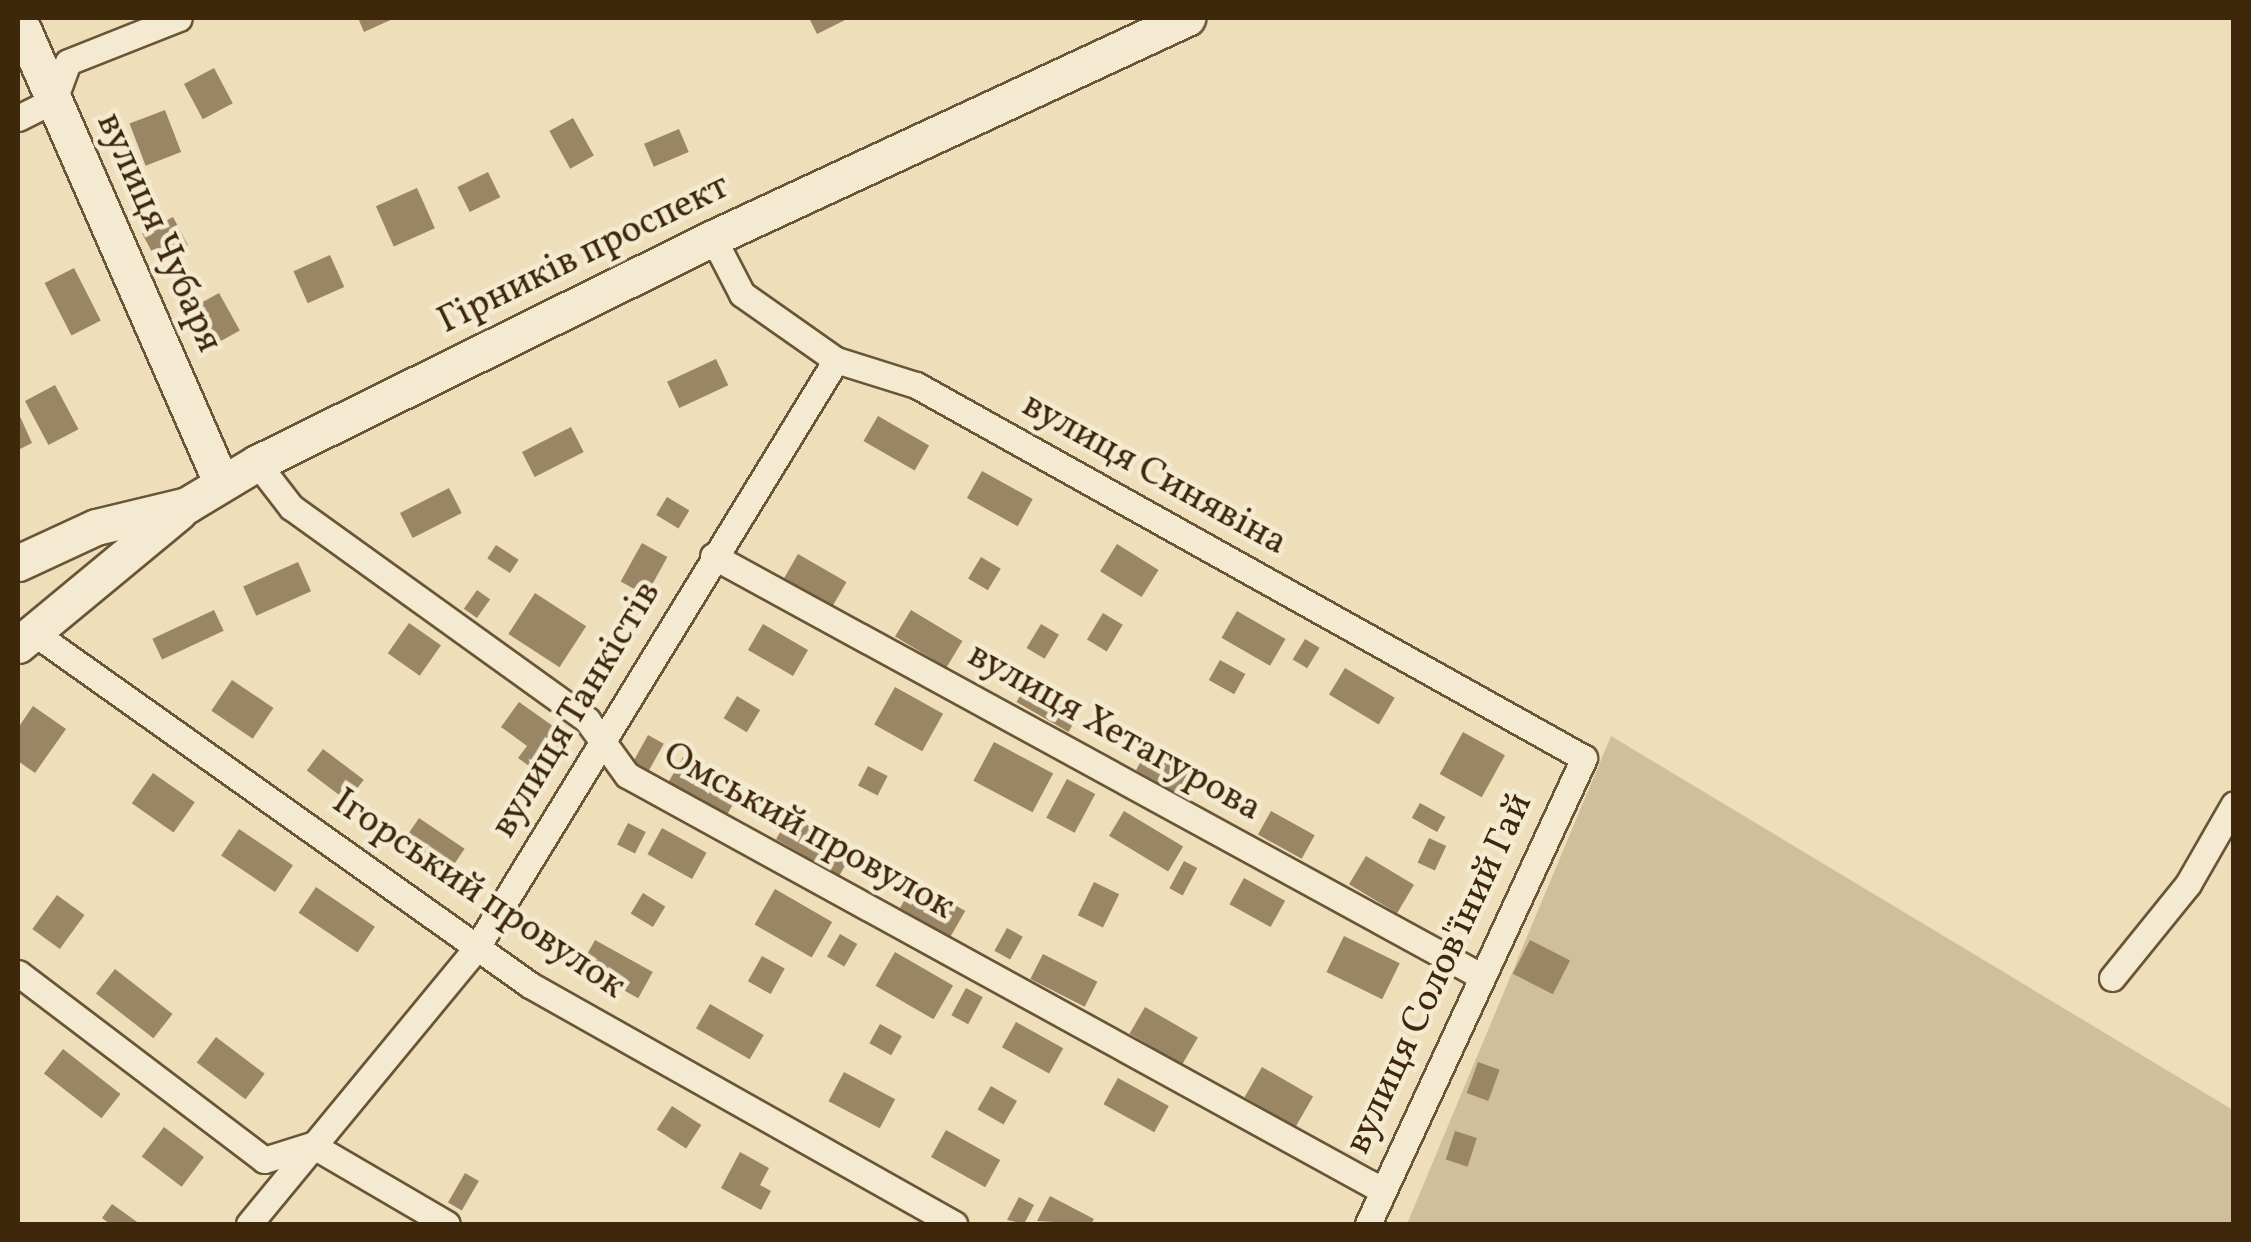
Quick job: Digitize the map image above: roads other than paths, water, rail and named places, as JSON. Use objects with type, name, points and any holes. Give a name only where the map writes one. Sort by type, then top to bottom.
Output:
[{"type":"main road","name":"вулиця Чубаря","points":[[18,18],[221,482]]},
{"type":"main road","name":"Гірників проспект","points":[[18,563],[96,527],[187,505],[257,463],[713,238],[1187,18]]},
{"type":"main road","points":[[24,637],[187,505]]},
{"type":"street","points":[[18,118],[54,100],[68,62],[179,18]]},
{"type":"street","name":"вулиця Синявіна","points":[[713,238],[742,294],[836,360],[916,385],[1584,758]]},
{"type":"street","name":"вулиця Танкістів","points":[[249,1224],[477,947],[836,360]]},
{"type":"street","name":"Омський провулок","points":[[257,463],[291,507],[587,720],[628,775],[1380,1190]]},
{"type":"street","name":"вулиця Хетагурова","points":[[713,556],[1479,975]]},
{"type":"street","name":"Ігорський провулок","points":[[24,637],[530,985],[954,1224]]},
{"type":"street","name":"вулиця Солов'їний Гай","points":[[1368,1224],[1479,975],[1584,758]]},
{"type":"street","points":[[2112,978],[2188,884],[2234,804]]},
{"type":"street","points":[[18,973],[264,1160],[312,1145],[447,1224]]}]
